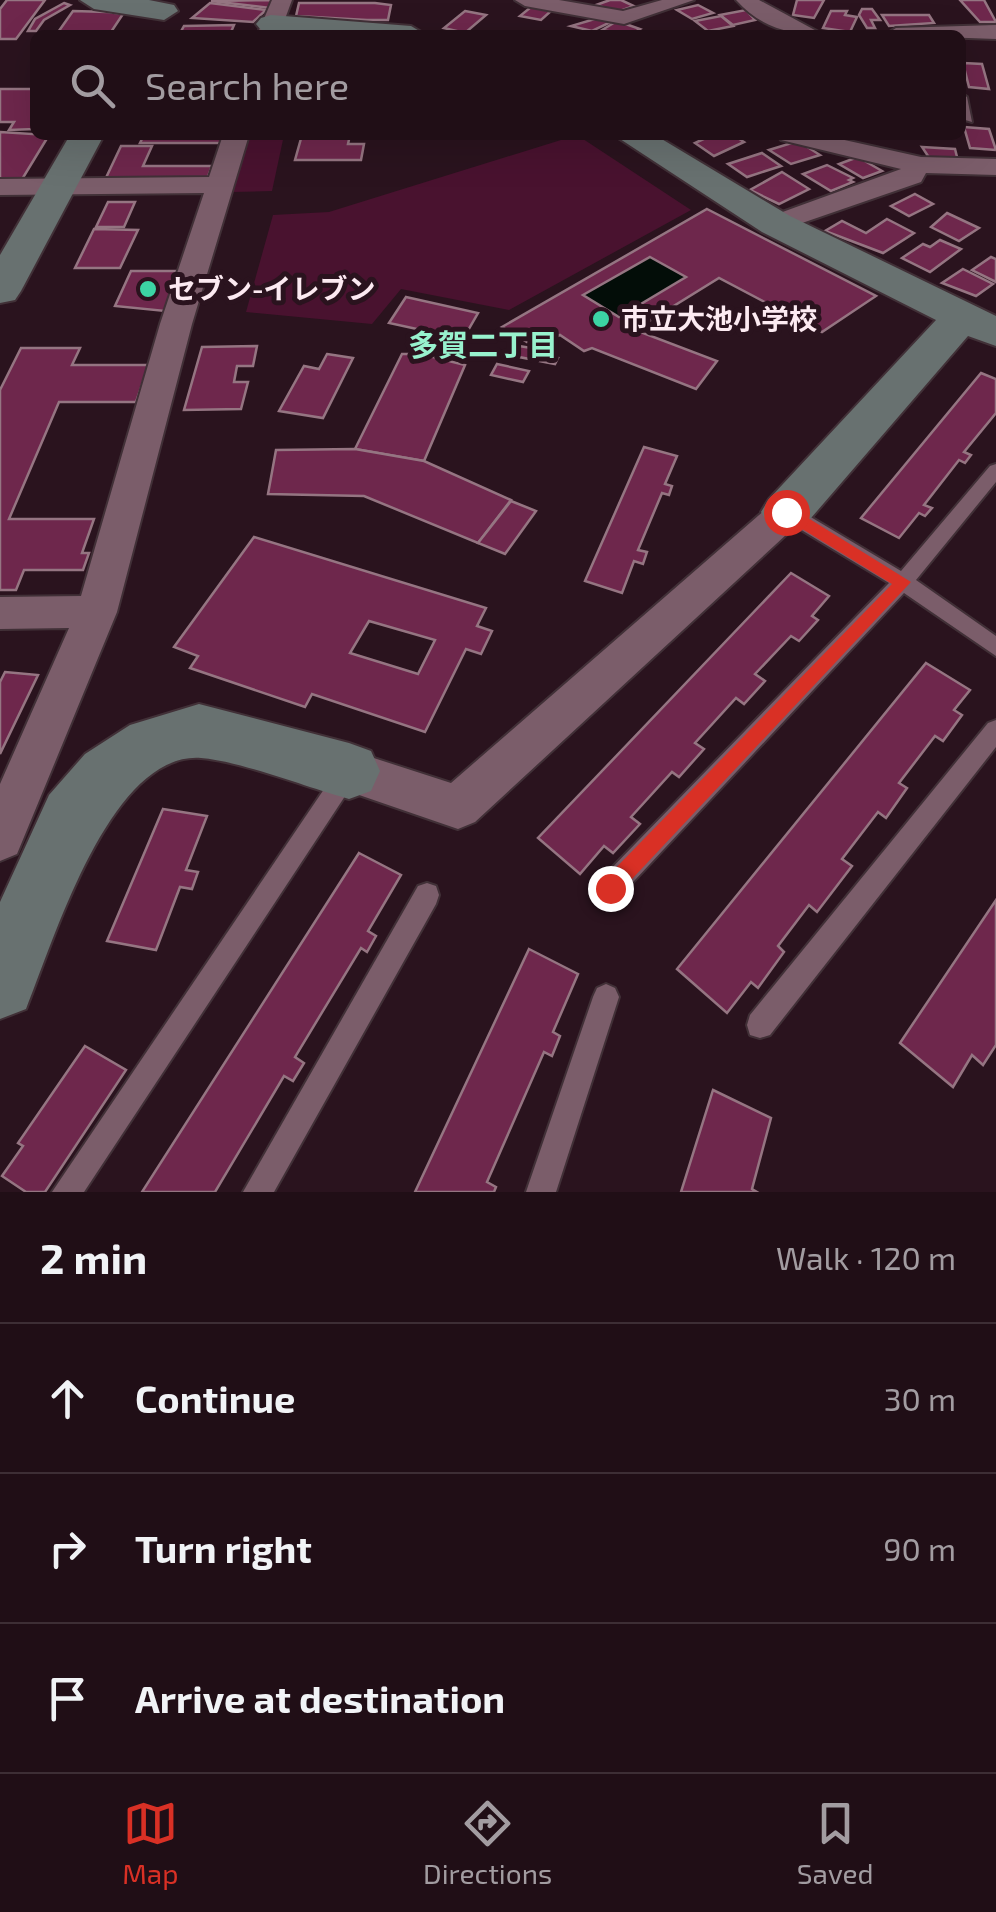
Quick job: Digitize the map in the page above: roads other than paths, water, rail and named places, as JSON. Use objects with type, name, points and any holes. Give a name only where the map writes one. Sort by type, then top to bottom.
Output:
[{"type":"street","points":[[94,0],[171,6]]},
{"type":"street","points":[[525,0],[624,18],[657,30]]},
{"type":"street","points":[[624,18],[684,0]]},
{"type":"street","points":[[746,0],[775,21],[799,30]]},
{"type":"street","points":[[150,30],[171,6]]},
{"type":"street","points":[[274,20],[365,30]]},
{"type":"street","points":[[966,30],[996,32]]},
{"type":"street","points":[[0,291],[84,140]]},
{"type":"street","points":[[0,838],[97,612],[176,324],[234,140]]},
{"type":"street","points":[[0,984],[72,816],[107,774],[152,744],[198,731],[349,771],[458,807],[786,512],[979,325],[776,224],[639,140]]},
{"type":"street","points":[[810,140],[915,166],[996,167]]},
{"type":"street","points":[[879,140],[915,166]]},
{"type":"street","points":[[776,224],[912,176],[915,166]]},
{"type":"street","points":[[0,187],[220,185]]},
{"type":"street","points":[[0,613],[97,612]]},
{"type":"lane","points":[[966,113],[968,119]]},
{"type":"lane","points":[[610,888],[903,582],[996,470]]},
{"type":"lane","points":[[786,512],[903,582],[996,647]]},
{"type":"lane","points":[[760,1025],[996,730]]},
{"type":"lane","points":[[67,1192],[349,771]]},
{"type":"lane","points":[[258,1192],[427,896]]},
{"type":"lane","points":[[541,1192],[606,997]]},
{"type":"place","name":"セブン-イレブン","points":[[148,289]]},
{"type":"place","name":"市立大池小学校","points":[[601,319]]},
{"type":"district","name":"多賀二丁目","points":[[483,346]]}]
